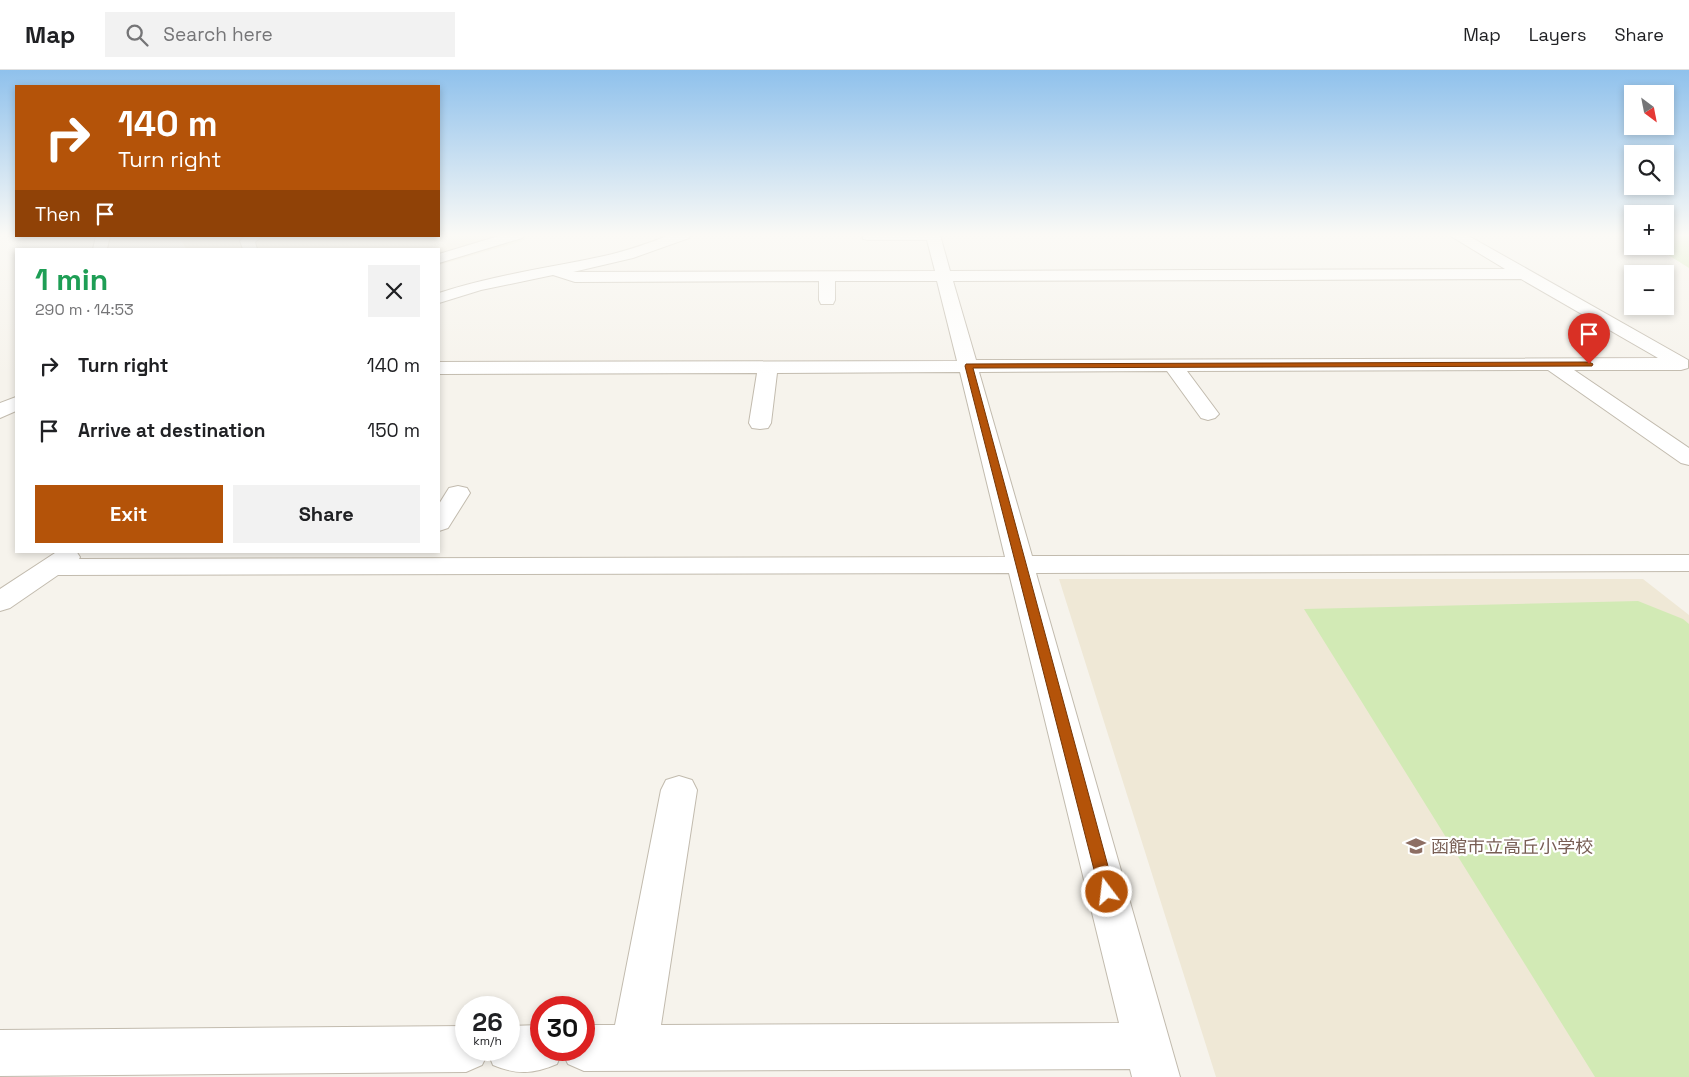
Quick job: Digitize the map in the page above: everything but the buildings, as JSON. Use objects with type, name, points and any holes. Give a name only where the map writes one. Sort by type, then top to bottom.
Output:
[{"type":"street","points":[[440,298],[503,282]]},
{"type":"street","points":[[827,282],[827,300]]},
{"type":"street","points":[[595,1048],[1152,1061],[969,366],[945,282]]},
{"type":"street","points":[[440,368],[1681,364],[1538,282]]},
{"type":"street","points":[[1663,354],[1689,354]]},
{"type":"street","points":[[1552,364],[1684,451]]},
{"type":"street","points":[[760,423],[768,366]]},
{"type":"street","points":[[1173,366],[1208,414]]},
{"type":"street","points":[[0,390],[15,390]]},
{"type":"street","points":[[0,412],[15,404]]},
{"type":"street","points":[[440,521],[458,493]]},
{"type":"street","points":[[0,602],[72,553]]},
{"type":"street","points":[[52,568],[416,559],[1020,565],[1689,564]]},
{"type":"street","points":[[634,1048],[679,790]]},
{"type":"street","points":[[0,1053],[455,1049]]},
{"type":"shaded area","name":"函館市立高丘小学校","points":[[1059,579],[1643,579],[1689,615],[1689,1077],[1216,1077]]},
{"type":"green space","points":[[1638,601],[1683,619],[1689,624],[1689,1077],[1595,1077],[1304,609]]},
{"type":"place","name":"函館市立高丘小学校","points":[[1416,846]]},
{"type":"route","points":[[1107,892],[969,366],[1589,364]]}]
